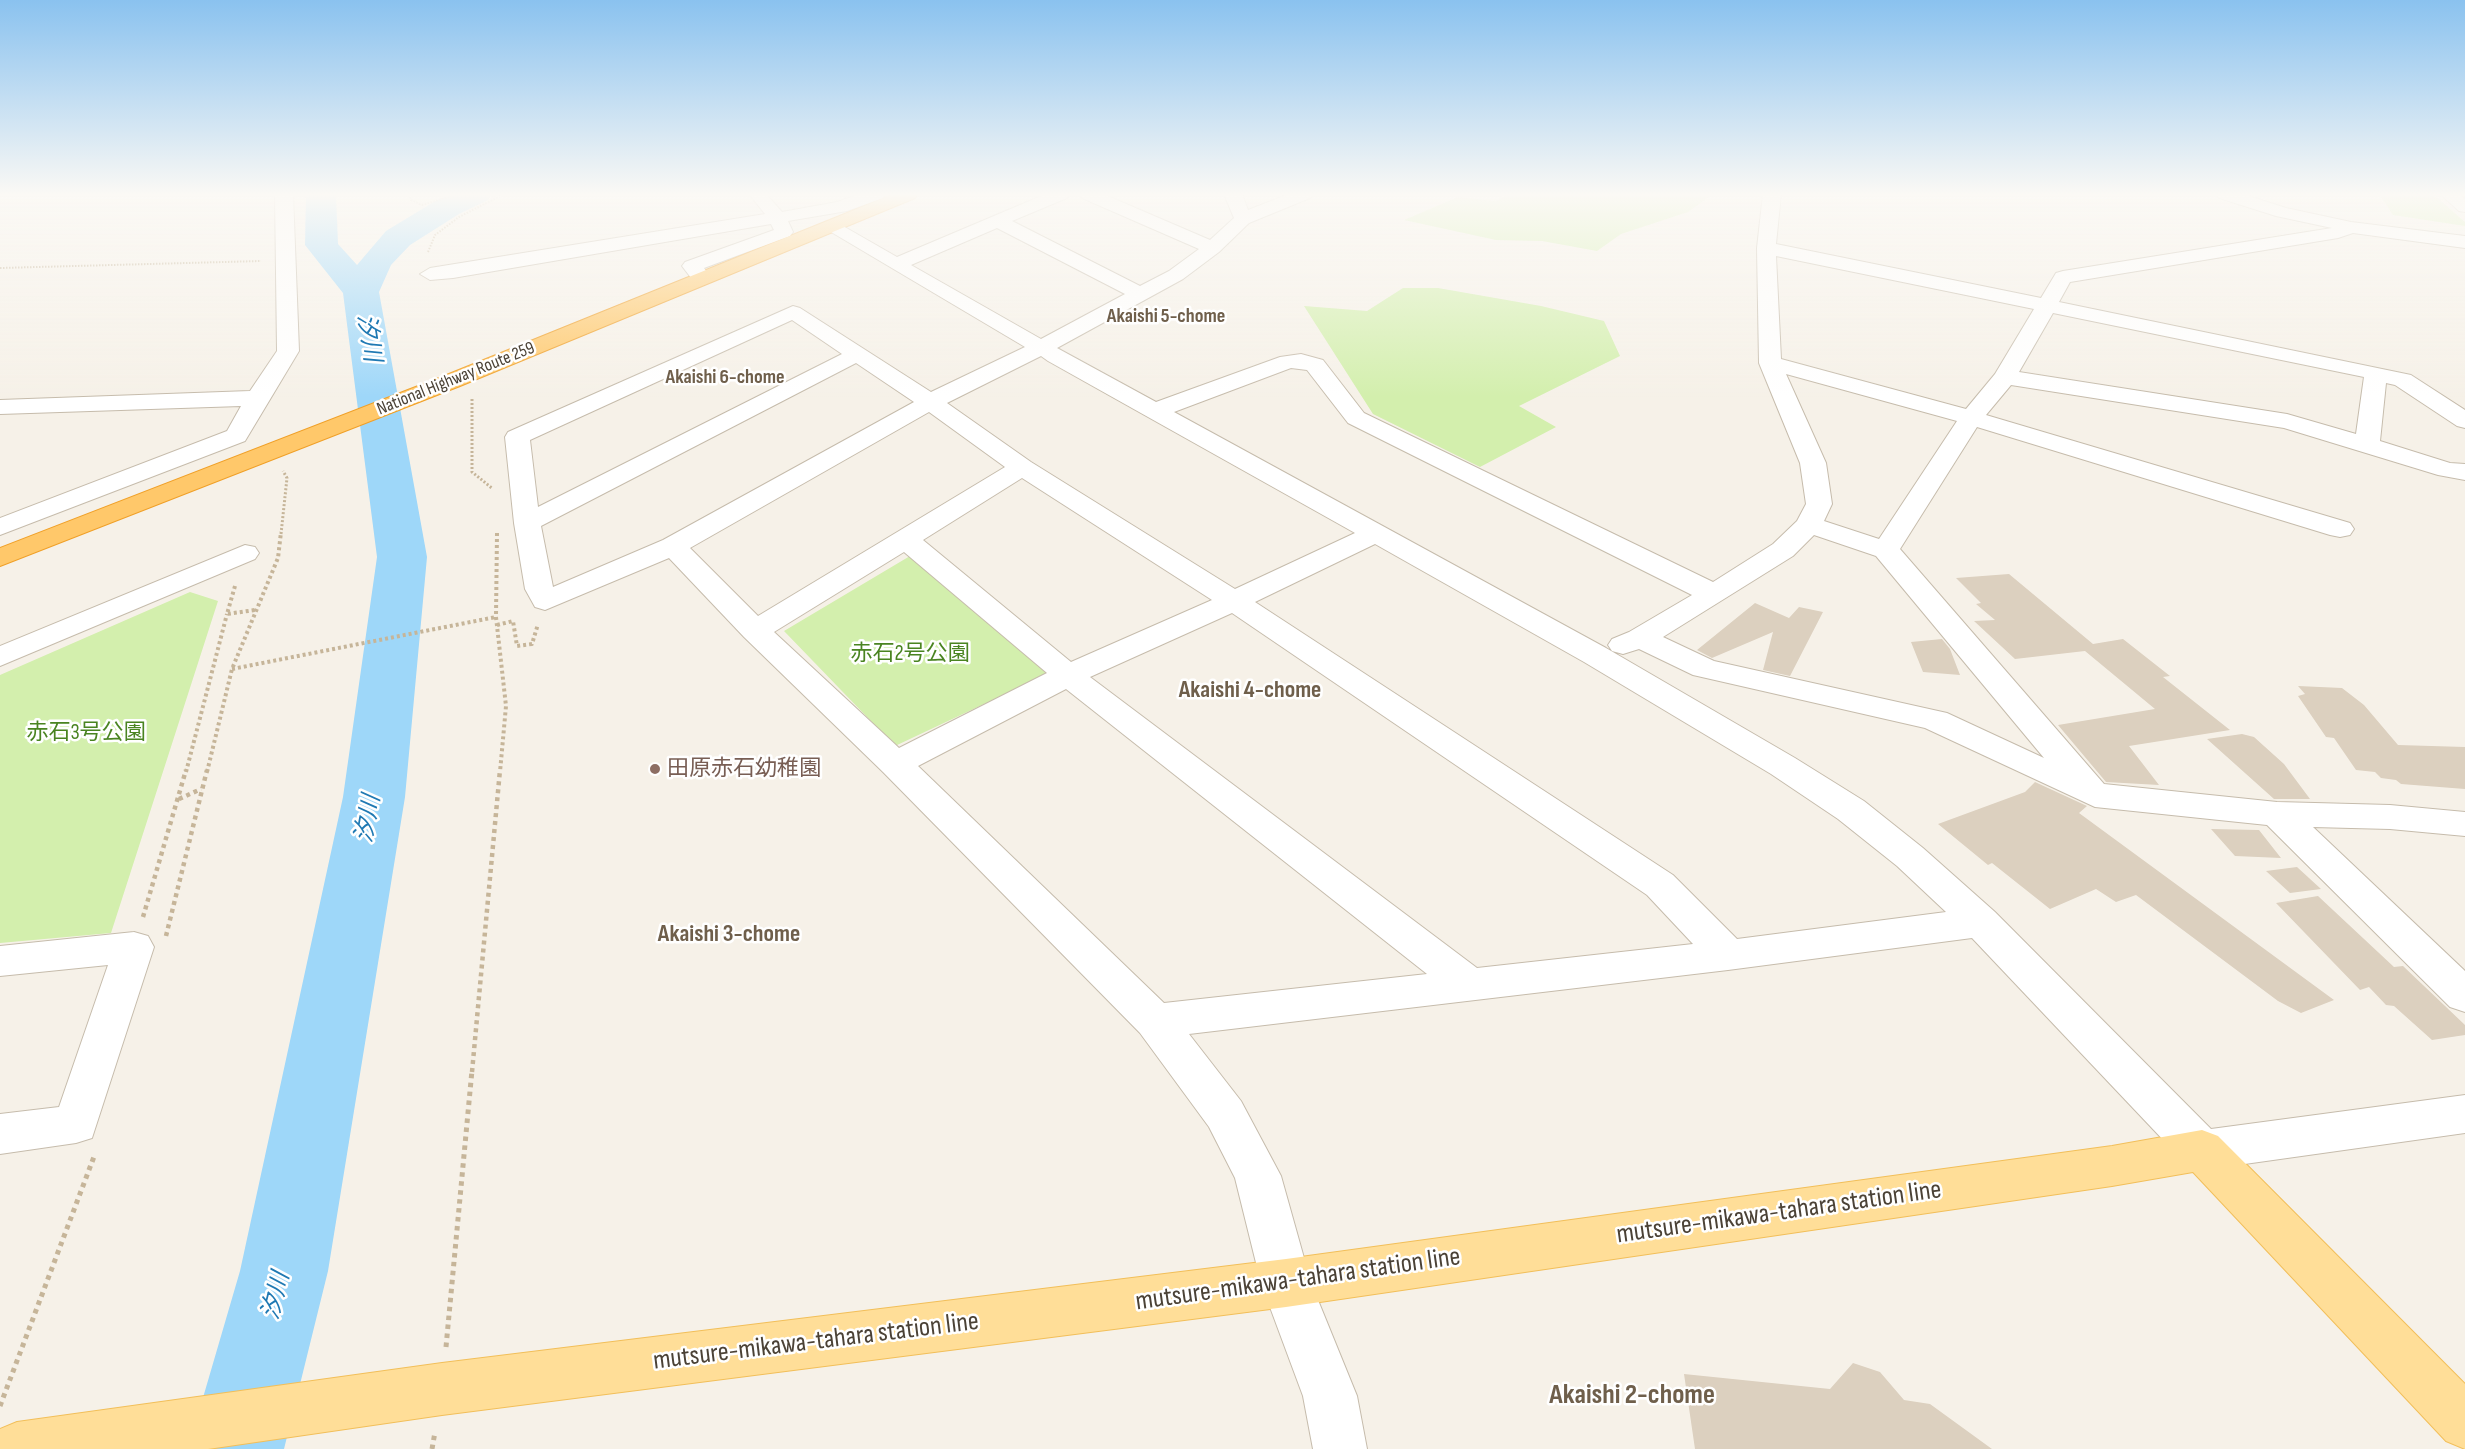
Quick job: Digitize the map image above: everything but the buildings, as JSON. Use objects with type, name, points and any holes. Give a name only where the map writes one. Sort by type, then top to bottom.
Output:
[{"type":"highway","name":"National Highway Route 259","points":[[0,558],[294,444],[744,262]]},
{"type":"main road","name":"mutsure-mikawa-tahara station line","points":[[36,1446],[442,1389],[1286,1283],[2112,1166],[2202,1150]]},
{"type":"main road","points":[[2202,1150],[2465,1422]]},
{"type":"street","points":[[0,526],[236,436],[257,398],[288,351],[286,262]]},
{"type":"street","points":[[430,274],[514,262]]},
{"type":"street","points":[[702,279],[692,266],[704,262]]},
{"type":"street","points":[[893,262],[1375,534],[1595,655],[1783,766],[1851,810],[1910,857],[1981,922],[2129,1072],[2202,1150],[2465,1114]]},
{"type":"street","points":[[897,264],[903,262]]},
{"type":"street","points":[[1076,262],[1139,294]]},
{"type":"street","points":[[1195,262],[1176,275],[1042,347],[930,402],[673,546],[545,601],[539,589],[527,523],[518,437],[793,312],[930,402],[1022,467],[1234,601],[1660,885],[1728,955]]},
{"type":"street","points":[[1595,655],[1640,638],[1783,550],[1809,525],[1819,504],[1813,463],[1770,363],[1766,262]]},
{"type":"street","points":[[1834,262],[2376,373],[2403,380],[2465,421]]},
{"type":"street","points":[[1886,550],[1971,418],[2005,377],[2063,277],[2159,262]]},
{"type":"street","points":[[527,523],[856,355]]},
{"type":"street","points":[[1156,410],[1288,362],[1301,361],[1315,365],[1356,418],[1714,594]]},
{"type":"street","points":[[1770,363],[1971,418],[2340,529]]},
{"type":"street","points":[[2367,446],[2376,373]]},
{"type":"street","points":[[2005,377],[2287,421],[2447,470],[2465,472]]},
{"type":"street","points":[[0,407],[257,398]]},
{"type":"street","points":[[755,631],[1022,467]]},
{"type":"street","points":[[1809,525],[1886,550],[2096,795]]},
{"type":"street","points":[[895,764],[1068,675],[1234,601],[1375,534]]},
{"type":"street","points":[[904,538],[1068,675],[1468,984]]},
{"type":"street","points":[[673,546],[755,631],[895,764],[1155,1021],[1225,1114],[1258,1176],[1286,1283],[1330,1396],[1340,1449]]},
{"type":"street","points":[[0,657],[245,553]]},
{"type":"street","points":[[1640,638],[1704,668],[1935,720],[2096,795],[2277,814],[2390,817],[2465,824]]},
{"type":"street","points":[[2277,814],[2465,996]]},
{"type":"street","points":[[1155,1021],[1728,955],[1981,922]]},
{"type":"street","points":[[0,961],[134,947],[76,1124],[0,1134]]},
{"type":"path","points":[[0,268],[228,262]]},
{"type":"path","points":[[429,262],[430,274]]},
{"type":"path","points":[[462,377],[472,472],[497,492]]},
{"type":"path","points":[[442,1389],[506,706],[496,617],[497,526]]},
{"type":"path","points":[[134,947],[179,799],[245,553]]},
{"type":"path","points":[[497,625],[513,621],[517,646],[532,644],[545,601]]},
{"type":"path","points":[[227,614],[256,610]]},
{"type":"path","points":[[231,669],[496,617]]},
{"type":"path","points":[[179,799],[201,789]]},
{"type":"green space","points":[[1403,288],[1438,288],[1541,306],[1604,321],[1620,356],[1519,406],[1556,427],[1480,467],[1373,414],[1304,306],[1367,311]]},
{"type":"green space","name":"赤石2号公園","points":[[910,556],[1050,673],[895,746],[784,631]]},
{"type":"green space","name":"赤石3号公園","points":[[190,592],[218,601],[111,933],[0,943],[0,675]]},
{"type":"waterway","name":"汐川","points":[[336,262],[361,292]]},
{"type":"waterway","points":[[361,292],[376,262]]},
{"type":"waterway","name":"汐川","points":[[236,1449],[284,1271],[374,797],[402,557],[361,292]]},
{"type":"place","name":"田原赤石幼稚園","points":[[655,769]]},
{"type":"district","name":"Akaishi 5-chome","points":[[1166,317]]},
{"type":"district","name":"Akaishi 6-chome","points":[[725,378]]},
{"type":"district","name":"Akaishi 4-chome","points":[[1250,691]]},
{"type":"district","name":"Akaishi 3-chome","points":[[729,935]]},
{"type":"district","name":"Akaishi 2-chome","points":[[1632,1396]]}]
